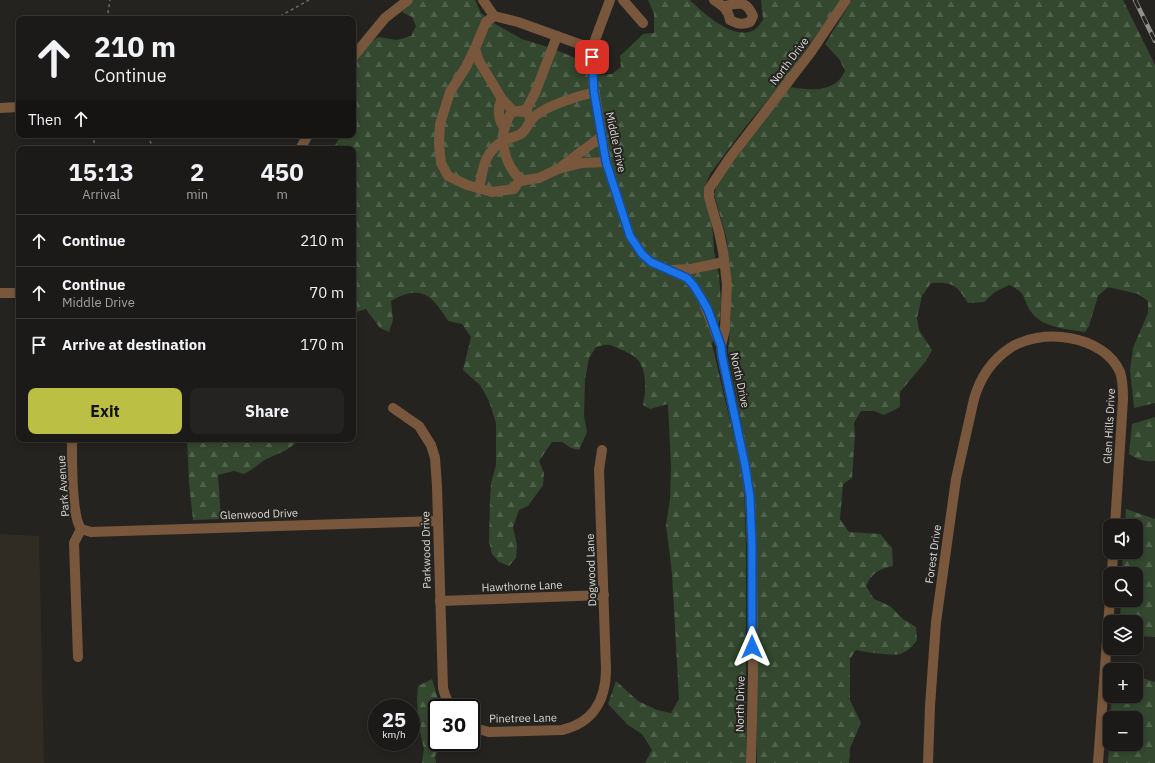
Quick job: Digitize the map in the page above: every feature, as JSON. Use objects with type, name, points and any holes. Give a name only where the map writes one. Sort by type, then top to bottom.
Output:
[{"type":"street","points":[[356,53],[385,18],[408,0]]},
{"type":"street","points":[[483,0],[494,16],[518,22],[593,48]]},
{"type":"street","name":"Middle Drive","points":[[610,0],[595,40],[592,66],[594,92],[606,162],[630,236],[642,254],[651,262],[687,278],[694,286],[705,305],[721,346]]},
{"type":"street","points":[[622,0],[643,23]]},
{"type":"street","points":[[714,0],[725,6],[729,13],[730,20],[736,24],[744,25],[750,22],[753,16],[746,4],[739,1],[725,6]]},
{"type":"street","name":"North Drive","points":[[751,763],[752,546],[750,496],[722,356],[721,346],[725,329],[727,284],[719,232],[709,197],[709,189],[710,185],[759,119],[811,52],[846,0]]},
{"type":"street","points":[[494,16],[486,22],[475,49],[450,92],[440,124],[439,144],[441,163],[448,176],[467,185],[492,192],[514,189],[519,181],[539,178],[558,169],[582,163],[606,162]]},
{"type":"street","points":[[526,110],[535,93],[557,36]]},
{"type":"street","points":[[475,49],[479,61],[502,99],[514,112]]},
{"type":"street","points":[[479,188],[482,170],[490,152],[502,142],[516,137],[524,132],[534,116],[544,110],[573,98],[594,92]]},
{"type":"street","points":[[502,99],[500,103],[499,119],[505,128]]},
{"type":"street","points":[[0,108],[16,107]]},
{"type":"street","points":[[522,181],[508,163],[502,142],[507,118],[512,112],[526,110]]},
{"type":"street","points":[[526,110],[532,120]]},
{"type":"street","points":[[558,169],[601,137]]},
{"type":"street","points":[[670,271],[691,269],[724,262]]},
{"type":"street","points":[[0,293],[16,293]]},
{"type":"street","name":"Glen Hills Drive","points":[[998,357],[1010,347],[1030,339],[1051,336],[1083,341],[1100,349],[1111,359],[1120,372],[1123,386],[1115,519]]},
{"type":"street","name":"Forest Drive","points":[[928,763],[930,706],[936,622],[956,479],[977,388],[986,371],[998,357]]},
{"type":"street","name":"Parkwood Drive","points":[[393,408],[419,426],[431,445],[435,458],[443,688],[446,699]]},
{"type":"street","name":"Park Avenue","points":[[72,442],[73,487],[76,516],[81,529]]},
{"type":"street","name":"Dogwood Lane","points":[[602,450],[599,470],[604,595],[606,669],[605,689]]},
{"type":"street","name":"Glenwood Drive","points":[[81,529],[91,532],[438,521]]},
{"type":"street","points":[[78,657],[74,543],[81,529]]},
{"type":"street","name":"Hawthorne Lane","points":[[440,601],[604,595]]},
{"type":"street","points":[[1098,763],[1109,607]]},
{"type":"street","name":"Pinetree Lane","points":[[480,729],[489,732],[524,732],[568,728],[581,723],[591,715],[605,689]]},
{"type":"path","points":[[108,16],[110,0]]},
{"type":"path","points":[[280,16],[309,0]]},
{"type":"shaded area","points":[[0,534],[39,536],[44,763],[0,763]]},
{"type":"green space","points":[[413,0],[475,0],[481,13],[497,25],[522,39],[551,48],[578,59],[601,75],[612,74],[621,67],[620,56],[643,34],[654,33],[654,14],[648,0],[690,0],[711,19],[729,29],[738,32],[746,32],[754,30],[763,20],[761,0],[841,0],[785,79],[746,126],[710,174],[705,186],[719,276],[721,302],[720,319],[712,344],[744,480],[746,550],[746,763],[645,763],[652,750],[642,734],[628,725],[608,704],[616,681],[638,701],[657,710],[671,713],[679,699],[672,573],[666,525],[670,499],[671,468],[668,404],[650,409],[643,405],[645,394],[644,376],[638,360],[629,353],[608,345],[596,347],[589,358],[585,380],[584,416],[587,432],[579,450],[571,448],[562,442],[552,442],[539,461],[544,473],[543,485],[528,506],[519,510],[513,527],[517,545],[516,558],[509,566],[499,562],[492,554],[489,541],[491,483],[496,465],[496,423],[489,401],[480,385],[463,370],[471,337],[462,324],[448,321],[431,299],[418,293],[410,293],[391,301],[393,320],[389,332],[380,328],[366,309],[356,312],[356,146],[335,146],[339,138],[356,138],[356,58],[364,47],[378,37],[397,40],[411,36],[416,26],[412,17],[402,12]]},
{"type":"green space","points":[[852,0],[1123,0],[1155,65],[1155,403],[1134,408],[1130,370],[1133,348],[1148,313],[1148,301],[1138,294],[1108,287],[1098,296],[1089,326],[1085,332],[1064,329],[1043,322],[1032,313],[1022,294],[1009,285],[995,292],[984,302],[968,303],[954,286],[945,283],[931,283],[922,296],[917,318],[919,330],[932,350],[926,361],[900,392],[900,407],[884,415],[874,411],[861,411],[854,423],[855,435],[852,478],[843,484],[840,519],[849,532],[880,534],[892,548],[893,566],[884,568],[874,574],[866,586],[874,599],[890,606],[903,619],[916,627],[917,640],[910,648],[900,654],[872,653],[856,650],[850,659],[850,700],[861,723],[850,748],[849,763],[757,763],[756,541],[754,490],[728,352],[731,314],[727,240],[714,194],[718,182],[789,87],[821,89],[833,85],[841,78],[845,71],[840,60],[825,44]]},
{"type":"green space","points":[[1155,417],[1155,461],[1135,458],[1129,454],[1132,424]]},
{"type":"green space","points":[[187,442],[296,442],[291,447],[263,461],[244,474],[234,471],[218,475],[221,519],[193,520]]},
{"type":"green space","points":[[1126,509],[1155,519],[1155,637],[1143,636],[1143,615],[1120,615],[1121,607],[1143,607],[1143,567],[1122,567],[1123,559],[1143,559],[1143,519],[1125,519]]},
{"type":"green space","points":[[1143,678],[1155,682],[1155,763],[1108,763],[1109,751],[1143,751],[1143,711],[1111,711],[1111,703],[1143,703]]},
{"type":"green space","points":[[432,679],[438,699],[428,699],[428,751],[438,751],[435,756],[436,763],[422,763],[424,749],[420,731],[420,699],[417,699],[418,686]]},
{"type":"railway","points":[[1135,0],[1155,41]]},
{"type":"route","points":[[592,57],[594,92],[606,162],[630,236],[642,254],[651,262],[687,278],[694,286],[708,310],[721,346],[750,496],[752,546],[752,647]]}]
